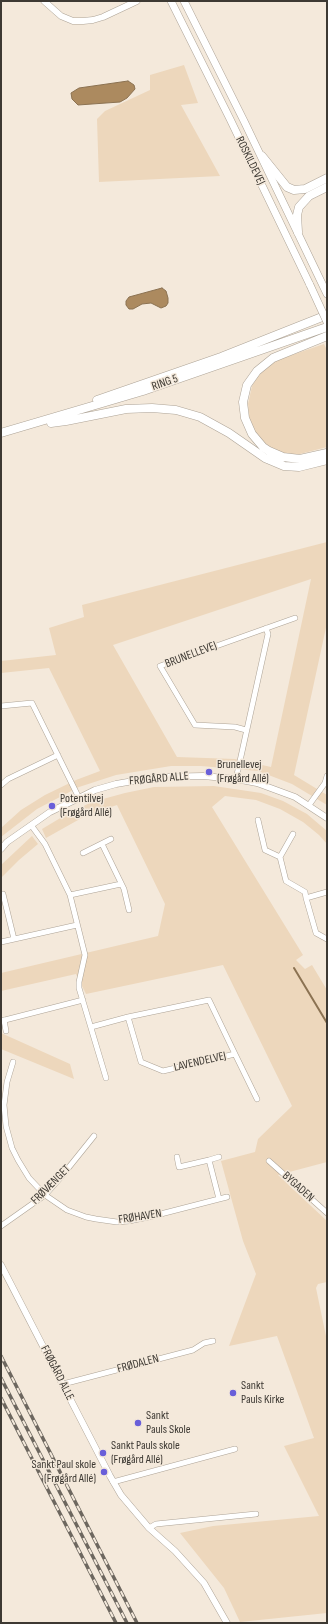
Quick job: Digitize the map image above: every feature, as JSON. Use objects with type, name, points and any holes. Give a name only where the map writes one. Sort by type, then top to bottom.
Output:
[{"type":"highway","points":[[262,156],[287,187],[294,190],[304,189],[327,178]]},
{"type":"highway","points":[[298,232],[297,215],[299,207],[309,196],[327,187]]},
{"type":"highway","points":[[61,416],[97,400],[221,357],[327,315]]},
{"type":"highway","name":"RING 5","points":[[1,433],[143,391],[327,327]]},
{"type":"highway","points":[[327,336],[273,358],[256,371],[247,384],[243,402],[245,418],[252,434],[263,447],[269,451],[284,457],[300,459],[327,453]]},
{"type":"highway","points":[[33,424],[66,421],[126,409],[152,408],[176,410],[200,417],[229,433],[265,458],[284,466],[300,467],[327,460]]},
{"type":"main road","points":[[168,1],[175,8]]},
{"type":"main road","name":"ROSKILDEVEJ","points":[[171,1],[230,119],[327,322]]},
{"type":"main road","name":"ROSKILDEVEJ","points":[[185,3],[262,156],[327,294]]},
{"type":"street","points":[[44,1],[61,16],[73,21],[83,21],[103,17],[137,1]]},
{"type":"street","name":"BRUNELLEVEJ","points":[[246,730],[234,727],[195,725],[160,666],[295,618]]},
{"type":"street","points":[[236,778],[268,634],[266,628]]},
{"type":"street","points":[[1,706],[32,704],[79,798]]},
{"type":"street","points":[[1,785],[8,779],[58,755]]},
{"type":"street","name":"FRØGÅRD ALLE","points":[[1,849],[8,842],[50,812],[95,790],[116,784],[157,777],[180,776],[236,778],[279,790],[309,805],[327,818]]},
{"type":"street","points":[[309,805],[325,783],[327,776]]},
{"type":"street","points":[[258,820],[265,850],[280,857]]},
{"type":"street","points":[[31,825],[45,844],[70,895],[85,955],[79,982],[106,1078]]},
{"type":"street","points":[[293,834],[280,857],[286,881],[305,892],[316,933],[327,939]]},
{"type":"street","points":[[83,853],[111,839]]},
{"type":"street","points":[[102,844],[121,884],[129,910]]},
{"type":"street","points":[[70,895],[121,884]]},
{"type":"street","points":[[306,898],[327,892]]},
{"type":"street","points":[[3,894],[14,939]]},
{"type":"street","points":[[1,942],[77,925]]},
{"type":"street","points":[[6,1031],[2,1020],[83,1000]]},
{"type":"street","name":"LAVENDELVEJ","points":[[91,1027],[128,1017],[208,1000],[257,1100]]},
{"type":"street","name":"LAVENDELVEJ","points":[[128,1017],[141,1062],[162,1071],[235,1054]]},
{"type":"street","name":"FRØHAVEN","points":[[13,1062],[5,1091],[4,1113],[12,1148],[21,1167],[29,1178],[45,1195],[67,1210],[86,1217],[116,1222],[141,1219],[227,1197]]},
{"type":"street","name":"FRØVÆNGET","points":[[1,1226],[45,1195],[61,1178],[94,1136]]},
{"type":"street","points":[[177,1157],[179,1167],[219,1157]]},
{"type":"street","points":[[209,1160],[219,1199]]},
{"type":"street","name":"BYGADEN","points":[[269,1161],[327,1213]]},
{"type":"street","name":"FRØGÅRD ALLE","points":[[1,1265],[113,1482],[129,1505],[150,1528],[175,1551],[204,1583],[227,1623]]},
{"type":"street","name":"FRØDALEN","points":[[63,1384],[193,1350],[204,1343],[213,1341]]},
{"type":"street","points":[[113,1482],[235,1449]]},
{"type":"street","points":[[150,1528],[156,1524],[256,1514]]},
{"type":"shaded area","points":[[184,65],[198,103],[181,105],[220,176],[99,182],[97,119],[105,111],[150,90],[150,75]]},
{"type":"shaded area","points":[[128,81],[134,85],[135,89],[127,98],[120,102],[78,105],[72,99],[71,93],[79,88]]},
{"type":"shaded area","points":[[162,288],[166,291],[168,298],[168,303],[166,306],[161,308],[151,303],[142,304],[133,309],[129,309],[126,305],[126,301],[129,297]]},
{"type":"shaded area","points":[[324,344],[327,350],[327,447],[296,455],[282,454],[270,448],[252,428],[248,404],[252,386],[258,376],[277,360]]},
{"type":"shaded area","points":[[327,542],[327,623],[294,775],[327,795],[327,805],[292,784],[258,771],[201,766],[171,766],[116,775],[79,787],[37,809],[1,837],[1,828],[21,810],[45,795],[76,780],[100,771],[49,668],[1,673],[1,661],[56,655],[49,628],[84,617],[82,605]],"holes":[[[311,579],[271,767],[235,759],[177,757],[113,645]]]},
{"type":"shaded area","points":[[214,786],[261,793],[283,801],[307,814],[327,831],[327,844],[319,835],[303,822],[280,809],[256,800],[225,796],[212,807],[303,955],[296,960],[305,969],[312,965],[327,990],[327,1162],[278,1175],[327,1221],[327,1282],[318,1284],[316,1288],[327,1341],[327,1613],[240,1622],[224,1588],[180,1533],[213,1526],[319,1516],[284,1446],[314,1438],[277,1336],[229,1346],[256,1274],[243,1241],[221,1161],[255,1152],[258,1139],[292,1106],[223,965],[86,994],[76,974],[1,991],[1,973],[158,936],[165,904],[117,805],[87,815],[46,838],[42,829],[67,814],[92,802],[125,793],[154,787]]},
{"type":"shaded area","points":[[32,836],[38,844],[1,878],[1,865]]},
{"type":"shaded area","points":[[1,1033],[70,1064],[74,1079],[1,1049]]},
{"type":"waterway","points":[[294,968],[327,1023]]},
{"type":"railway","points":[[1,1356],[137,1623]]},
{"type":"railway","points":[[1,1378],[127,1623]]},
{"type":"railway","points":[[1,1398],[116,1623]]},
{"type":"place","name":"Brunellevej (Frøgård Allé)","points":[[209,772]]},
{"type":"place","name":"Potentilvej (Frøgård Allé)","points":[[52,806]]},
{"type":"place","name":"Sankt Pauls Kirke","points":[[233,1393]]},
{"type":"place","name":"Sankt Pauls Skole","points":[[138,1423]]},
{"type":"place","name":"Sankt Pauls skole (Frøgård Allé)","points":[[103,1453]]},
{"type":"place","name":"Sankt Paul skole (Frøgård Allé)","points":[[104,1472]]}]
